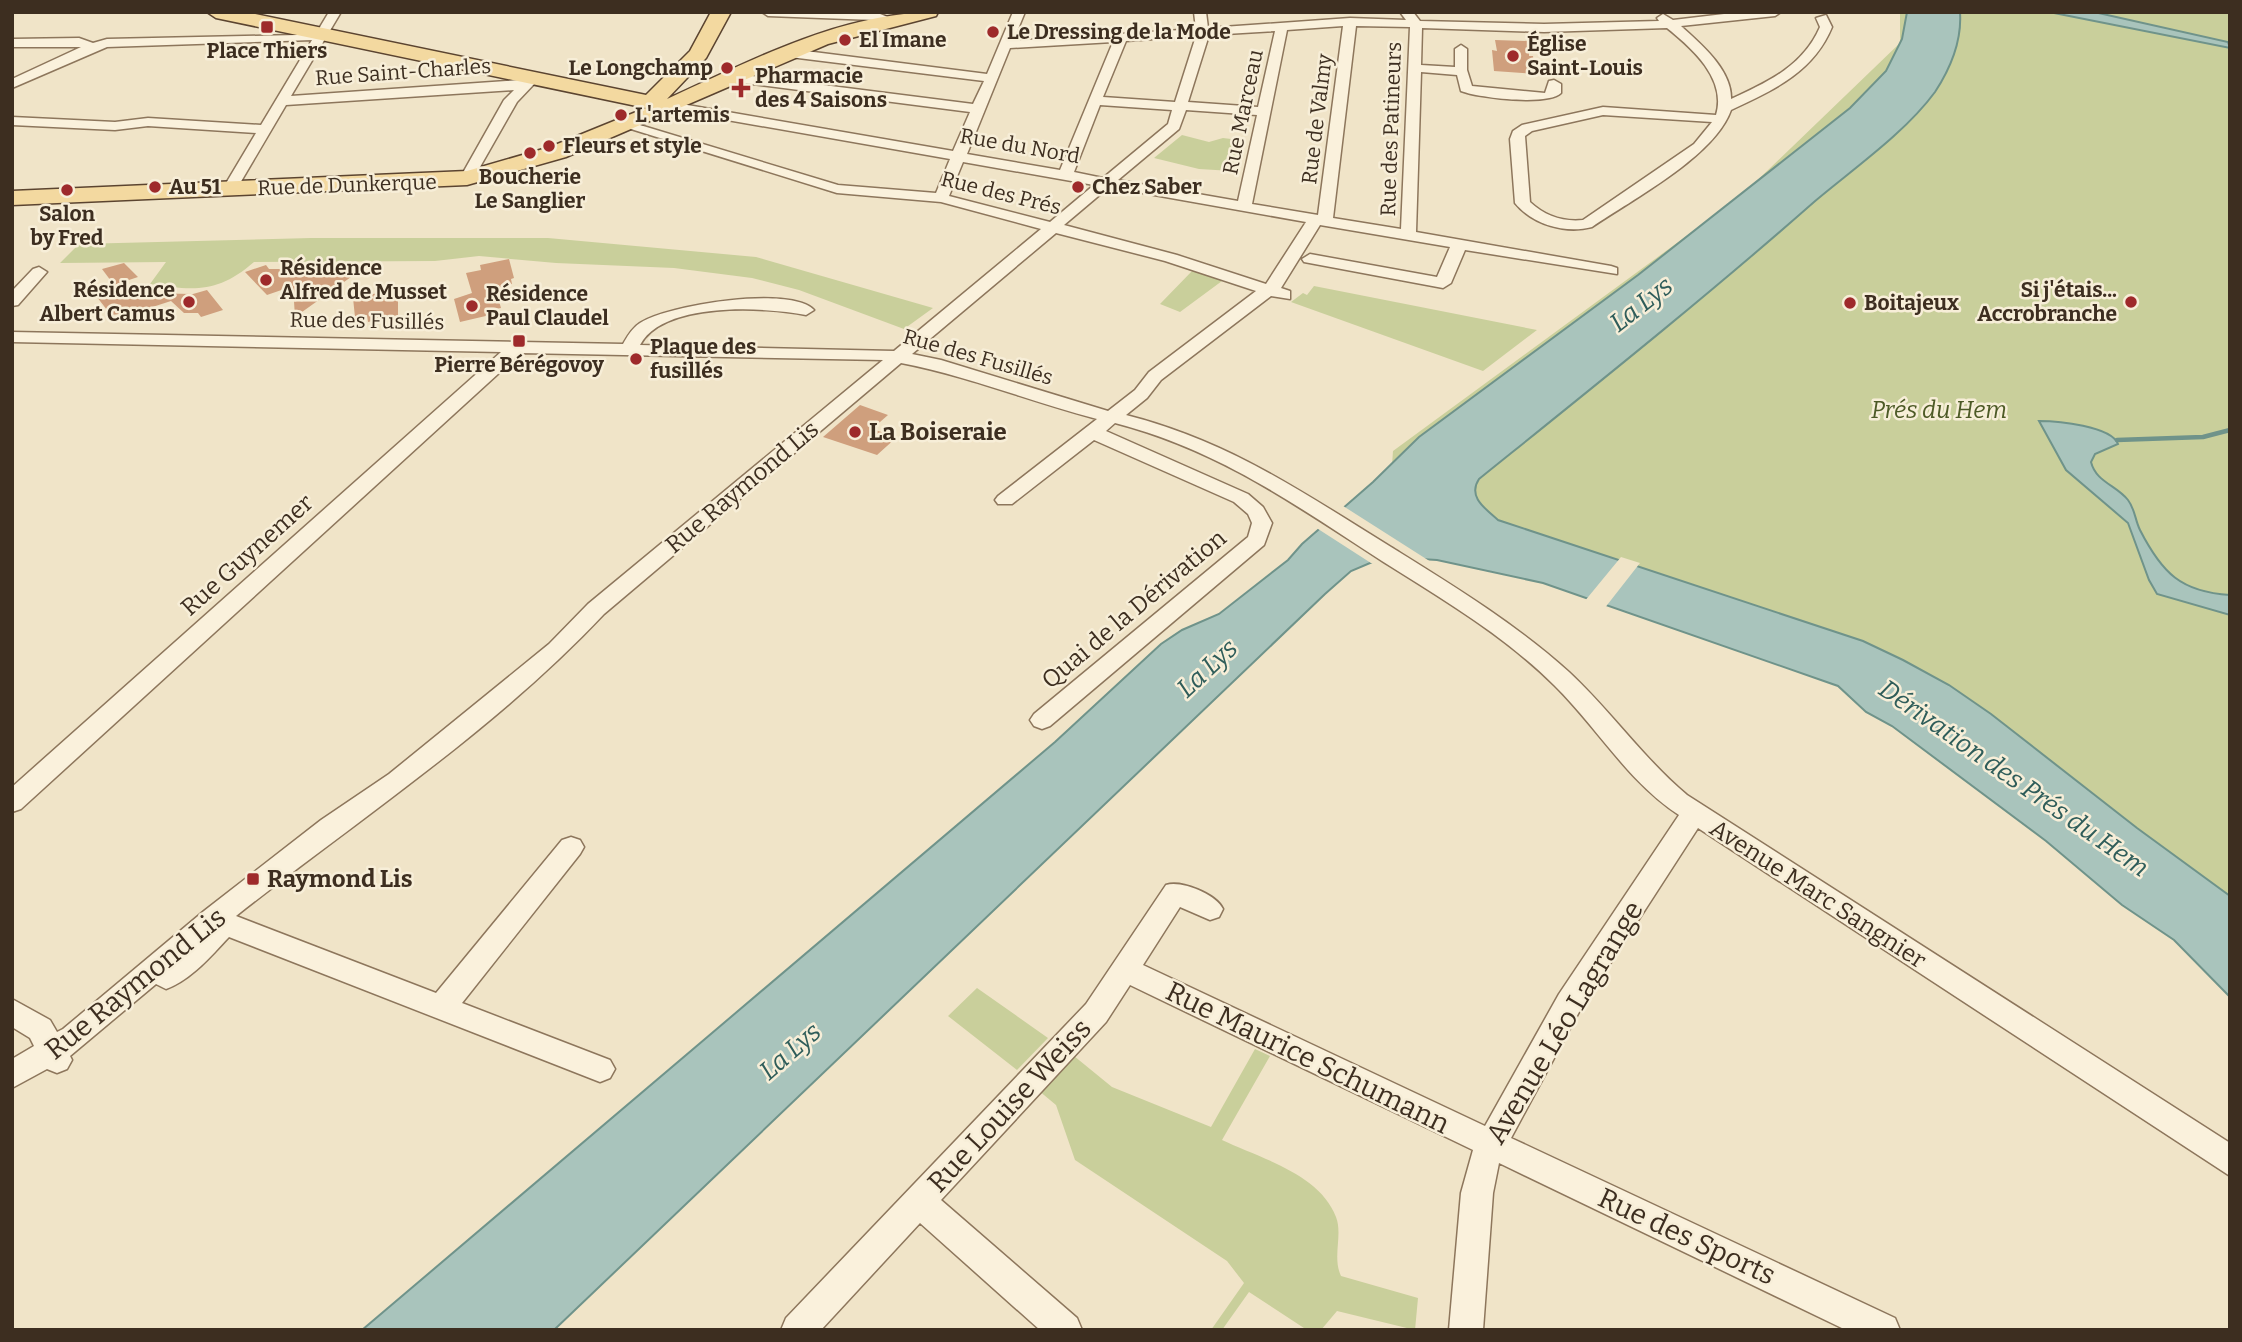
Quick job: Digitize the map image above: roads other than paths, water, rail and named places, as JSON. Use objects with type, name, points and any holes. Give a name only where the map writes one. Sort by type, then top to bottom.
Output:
[{"type":"main road","points":[[216,12],[289,27],[327,28],[530,82],[661,104],[703,49],[720,12]]},
{"type":"main road","name":"Rue de Dunkerque","points":[[12,198],[467,178],[503,169],[625,125],[661,104],[737,78],[831,37],[929,12]]},
{"type":"street","points":[[768,12],[875,16],[892,21]]},
{"type":"street","points":[[941,198],[1019,12]]},
{"type":"street","points":[[898,356],[1174,126],[1203,31],[1200,12]]},
{"type":"street","points":[[1406,12],[1416,24]]},
{"type":"street","points":[[1489,12],[1500,28]]},
{"type":"street","points":[[1654,12],[1713,66],[1725,93],[1724,113]]},
{"type":"street","points":[[1005,45],[1350,22],[1500,28],[1670,24],[1775,12]]},
{"type":"street","points":[[1724,113],[1603,111],[1523,130],[1517,139],[1523,203],[1534,213],[1559,223],[1577,226],[1587,224],[1699,147],[1724,113],[1800,66],[1822,39],[1826,27],[1822,18]]},
{"type":"street","name":"Rue de Valmy","points":[[1323,221],[1350,22]]},
{"type":"street","name":"Rue des Patineurs","points":[[1408,236],[1416,24]]},
{"type":"street","name":"Rue Marceau","points":[[1244,207],[1282,26]]},
{"type":"street","points":[[12,84],[92,47],[118,42],[297,39],[327,28]]},
{"type":"street","points":[[229,190],[327,28]]},
{"type":"street","points":[[1065,176],[1121,37]]},
{"type":"street","points":[[12,43],[79,42],[92,47]]},
{"type":"street","points":[[1461,49],[1461,71],[1465,75],[1466,88],[1473,92],[1547,97],[1554,93],[1554,84]]},
{"type":"street","points":[[790,53],[991,78]]},
{"type":"street","points":[[1414,68],[1461,71]]},
{"type":"street","points":[[737,78],[977,109]]},
{"type":"street","points":[[467,178],[506,108],[530,82]]},
{"type":"street","name":"Rue Saint-Charles","points":[[284,101],[530,82]]},
{"type":"street","points":[[1095,102],[1264,111]]},
{"type":"street","name":"Rue du Nord","points":[[661,104],[1611,271]]},
{"type":"street","points":[[12,121],[115,125],[148,122],[267,129]]},
{"type":"street","name":"Rue des Prés","points":[[625,125],[845,191],[941,198],[1171,258],[1276,293]]},
{"type":"street","points":[[1005,500],[1141,394],[1170,382],[1276,293],[1293,288],[1310,259],[1323,221]]},
{"type":"street","points":[[1276,293],[1280,278],[1323,221]]},
{"type":"street","points":[[1310,259],[1443,283],[1459,245]]},
{"type":"street","points":[[13,299],[39,272]]},
{"type":"street","points":[[629,349],[645,328],[685,313],[764,303],[806,310]]},
{"type":"street","name":"Rue des Fusillés","points":[[12,336],[898,356],[935,364],[1052,402],[1163,430],[1212,449],[1303,500]]},
{"type":"street","name":"Rue Guynemer","points":[[12,802],[517,347]]},
{"type":"street","name":"Rue Raymond Lis","points":[[12,1088],[54,1057],[330,827],[398,780],[557,650],[586,618],[898,356]]},
{"type":"street","name":"Quai de la Dérivation","points":[[1042,720],[1257,540],[1262,523],[1256,511],[1241,498],[1093,432]]},
{"type":"street","name":"Avenue Marc Sangnier","points":[[1303,500],[1439,587],[1547,665],[1651,779],[1694,813],[2230,1161]]},
{"type":"street","name":"Avenue Léo Lagrange","points":[[1466,1330],[1477,1193],[1482,1165],[1491,1144],[1569,1003],[1694,813]]},
{"type":"street","points":[[441,1008],[570,847]]},
{"type":"street","name":"Rue Louise Weiss","points":[[798,1330],[1096,1013],[1175,893],[1210,909]]},
{"type":"street","points":[[219,921],[600,1069]]},
{"type":"street","name":"Rue Maurice Schumann","points":[[1126,970],[1491,1144]]},
{"type":"street","points":[[12,1011],[34,1022],[44,1035],[54,1057]]},
{"type":"street","name":"Rue Raymond Lis","points":[[12,1076],[54,1057]]},
{"type":"street","name":"Rue des Sports","points":[[1491,1144],[1883,1330]]},
{"type":"street","points":[[919,1201],[1066,1330]]},
{"type":"water","points":[[1907,12],[1960,12],[1957,44],[1950,64],[1935,92],[1923,107],[1878,150],[1732,273],[1479,479],[1475,491],[1480,502],[1498,520],[1863,641],[1949,685],[2230,896],[2230,997],[2174,940],[2122,905],[2046,841],[1892,726],[1866,712],[1838,686],[1543,583],[1437,560],[1404,558],[1370,563],[1351,571],[1325,594],[554,1330],[362,1330],[1055,742],[1161,644],[1182,630],[1219,614],[1288,560],[1419,437],[1638,275],[1850,108],[1886,71],[1902,39]]},
{"type":"water","points":[[2049,12],[2094,12],[2228,42],[2230,48]]},
{"type":"water","points":[[2039,421],[2083,426],[2113,438],[2118,444],[2095,454],[2091,462],[2097,474],[2128,500],[2148,545],[2165,569],[2175,578],[2198,590],[2230,595],[2230,615],[2157,594],[2149,580],[2128,523],[2066,470]]},
{"type":"waterway","points":[[2117,440],[2203,437],[2230,430]]},
{"type":"place","name":"Place Thiers","points":[[267,27]]},
{"type":"place","name":"Le Dressing de la Mode","points":[[993,32]]},
{"type":"place","name":"El Imane","points":[[845,40]]},
{"type":"place","name":"Église Saint-Louis","points":[[1513,56]]},
{"type":"place","name":"Le Longchamp","points":[[727,68]]},
{"type":"place","name":"Pharmacie des 4 Saisons","points":[[741,88]]},
{"type":"place","name":"L'artemis","points":[[621,115]]},
{"type":"place","name":"Fleurs et style","points":[[549,146]]},
{"type":"place","name":"Boucherie Le Sanglier","points":[[530,153]]},
{"type":"place","name":"Au 51","points":[[155,187]]},
{"type":"place","name":"Chez Saber","points":[[1078,187]]},
{"type":"place","name":"Salon by Fred","points":[[67,190]]},
{"type":"place","name":"Résidence Alfred de Musset","points":[[266,280]]},
{"type":"place","name":"Résidence Albert Camus","points":[[189,302]]},
{"type":"place","name":"Si j'étais... Accrobranche","points":[[2131,302]]},
{"type":"place","name":"Boitajeux","points":[[1850,303]]},
{"type":"place","name":"Résidence Paul Claudel","points":[[472,306]]},
{"type":"place","name":"Pierre Bérégovoy","points":[[519,341]]},
{"type":"place","name":"Plaque des fusillés","points":[[636,359]]},
{"type":"place","name":"La Boiseraie","points":[[855,432]]},
{"type":"place","name":"Raymond Lis","points":[[253,879]]},
{"type":"water label","name":"La Lys","points":[[1641,304]]},
{"type":"water label","name":"La Lys","points":[[1207,668]]},
{"type":"water label","name":"Dérivation des Prés du Hem","points":[[2014,778]]},
{"type":"water label","name":"La Lys","points":[[790,1051]]},
{"type":"park label","name":"Prés du Hem","points":[[1939,410]]}]
